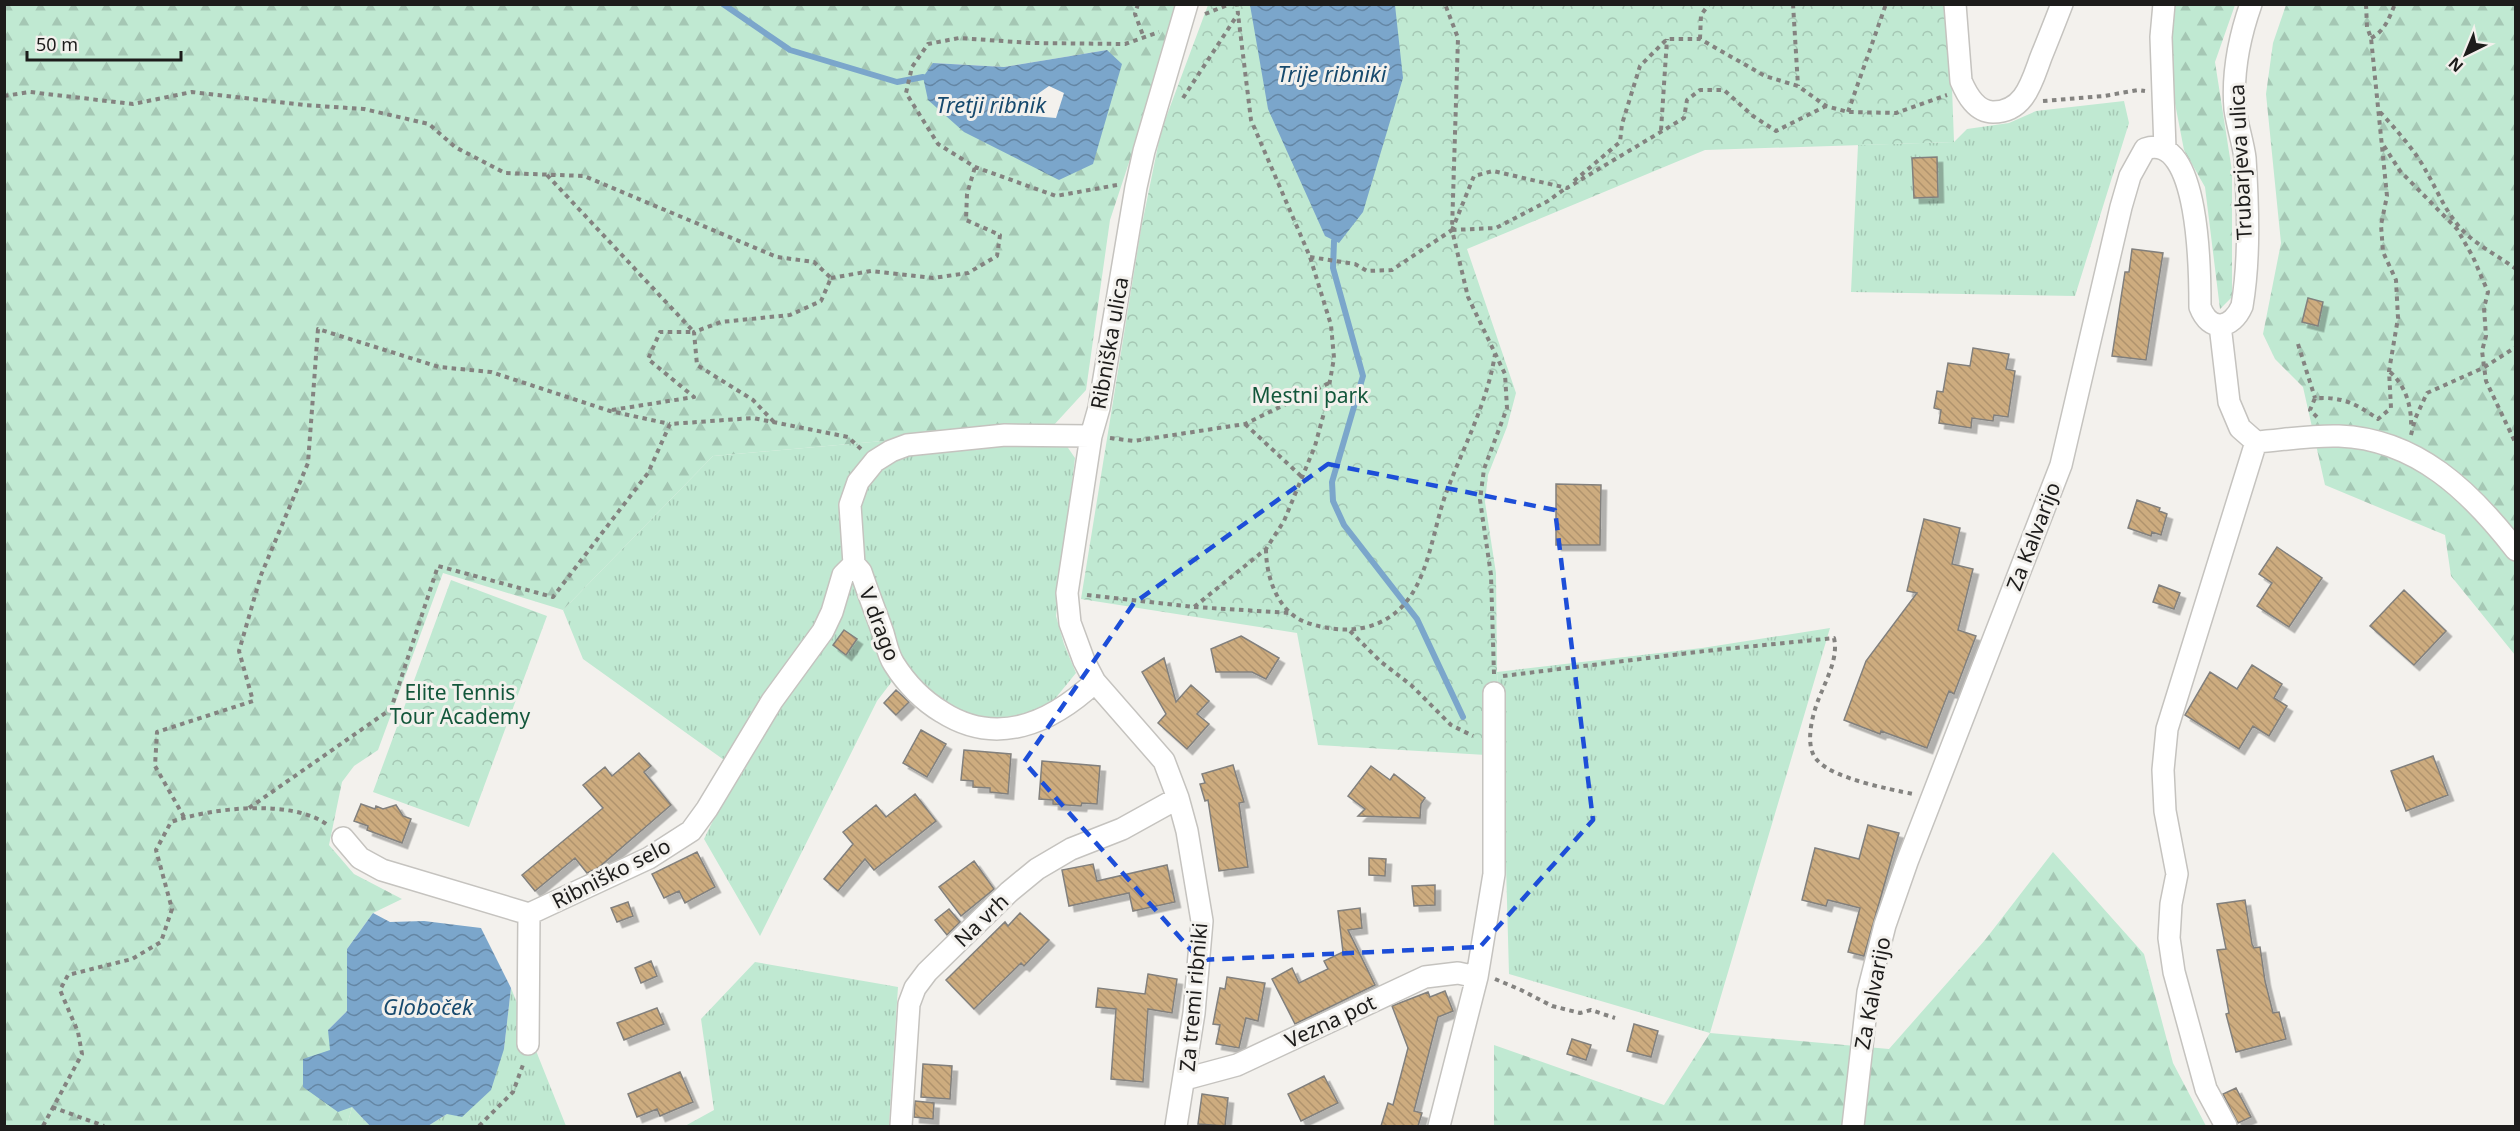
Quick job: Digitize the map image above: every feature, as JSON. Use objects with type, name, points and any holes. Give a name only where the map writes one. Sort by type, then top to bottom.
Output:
[{"type":"street","name":"Ribniška ulica","points":[[1095,682],[1084,661],[1070,623],[1067,593],[1091,436],[1099,408],[1136,187],[1144,151],[1188,4]]},
{"type":"street","points":[[1955,4],[1955,88],[1965,91],[1977,106],[1986,112],[2012,108],[2024,98],[2033,82],[2062,4]]},
{"type":"street","points":[[2164,4],[2161,37],[2165,98],[2165,149],[2175,157],[2182,168],[2190,192],[2197,241],[2200,307],[2203,316],[2210,323],[2220,325],[2229,402],[2240,428],[2256,442],[2339,436],[2410,445],[2481,507],[2516,550]]},
{"type":"street","name":"Trubarjeva ulica","points":[[2220,325],[2230,323],[2238,316],[2245,290],[2247,210],[2244,156],[2235,109],[2234,81],[2237,51],[2251,4]]},
{"type":"street","name":"Za Kalvarijo","points":[[1852,1126],[1868,992],[1885,925],[2061,465],[2130,176],[2145,149],[2154,146],[2165,149]]},
{"type":"street","points":[[854,564],[849,505],[858,482],[875,462],[891,451],[907,446],[1005,435],[1091,436]]},
{"type":"street","points":[[2226,1126],[2206,1089],[2174,972],[2169,938],[2171,904],[2177,874],[2165,811],[2163,770],[2167,729],[2256,442]]},
{"type":"street","name":"V drago","points":[[854,564],[861,572],[892,661],[913,689],[951,718],[975,728],[1011,729],[1037,722],[1078,697],[1095,682]]},
{"type":"street","name":"Ribniško selo","points":[[343,838],[360,858],[382,870],[529,914],[649,858],[691,831],[707,809],[772,701],[823,631],[832,612],[843,575],[854,564]]},
{"type":"street","name":"Za tremi ribniki","points":[[1095,682],[1164,761],[1178,798],[1190,843],[1202,921],[1200,959],[1185,1079],[1176,1126]]},
{"type":"street","points":[[1439,1126],[1477,976],[1494,874],[1498,684]]},
{"type":"street","name":"Na vrh","points":[[901,1126],[909,1004],[915,988],[927,972],[1009,892],[1037,869],[1071,849],[1122,829],[1178,798]]},
{"type":"street","points":[[528,1044],[529,914]]},
{"type":"street","name":"Vezna pot","points":[[1185,1079],[1237,1065],[1425,977],[1458,973],[1477,976]]},
{"type":"path","points":[[1136,187],[1114,184],[1056,196],[975,167],[938,144],[906,93],[912,67],[928,44],[959,38],[1125,44],[1144,38],[1135,14],[1138,4]]},
{"type":"path","points":[[1700,39],[1701,15],[1709,4]]},
{"type":"path","points":[[1793,4],[1798,86]]},
{"type":"path","points":[[1848,112],[1886,4]]},
{"type":"path","points":[[2315,398],[2337,397],[2360,405],[2378,419],[2391,408],[2389,371],[2398,318],[2396,280],[2383,252],[2381,225],[2387,196],[2366,4]]},
{"type":"path","points":[[2371,38],[2379,34],[2386,25],[2394,4]]},
{"type":"path","points":[[1446,6],[1458,38],[1452,230],[1468,297],[1505,374],[1507,408],[1484,469],[1480,500],[1491,575],[1498,684],[1705,651],[1834,638],[1837,648],[1812,713],[1811,746],[1817,761],[1838,773],[1871,785],[1932,798]]},
{"type":"path","points":[[1194,607],[1266,549],[1284,521],[1315,446],[1334,358],[1331,325],[1310,257],[1251,120],[1238,14]]},
{"type":"path","points":[[1661,130],[1667,39]]},
{"type":"path","points":[[1567,188],[1620,142],[1622,124],[1640,66],[1667,39],[1700,39],[1765,76],[1798,86],[1826,106],[1848,112],[1896,113],[1955,88],[1955,104]]},
{"type":"path","points":[[1310,257],[1355,264],[1367,271],[1392,270],[1452,230],[1496,228],[1548,201],[1684,118],[1687,100],[1701,90],[1724,90],[1754,116],[1776,130],[1826,106]]},
{"type":"path","points":[[2040,102],[2104,96],[2138,90],[2155,93],[2165,98]]},
{"type":"path","points":[[4,96],[30,92],[133,104],[192,92],[304,105],[364,109],[429,124],[455,147],[505,173],[584,176],[777,257],[814,262],[831,278]]},
{"type":"path","points":[[2379,112],[2398,131],[2425,168],[2457,224],[2485,251],[2516,269]]},
{"type":"path","points":[[2383,145],[2400,171],[2457,229],[2473,257],[2488,292],[2484,308],[2486,336],[2482,351],[2483,368],[2486,381],[2516,444]]},
{"type":"path","points":[[831,278],[871,271],[933,278],[968,273],[997,256],[1000,235],[966,220],[967,194],[975,167]]},
{"type":"path","points":[[1452,230],[1474,176],[1493,171],[1567,188]]},
{"type":"path","points":[[546,174],[694,332],[697,365],[753,400],[774,422]]},
{"type":"path","points":[[610,411],[694,397],[648,359],[660,332],[694,332],[721,321],[790,315],[821,301],[831,278]]},
{"type":"path","points":[[184,817],[155,766],[157,732],[254,701],[239,651],[261,575],[308,462],[318,329],[439,366],[491,372],[610,411],[670,424],[753,418],[848,437],[875,462]]},
{"type":"path","points":[[2298,344],[2315,398],[2310,410],[2339,436]]},
{"type":"path","points":[[2410,445],[2415,419],[2427,393],[2483,368],[2516,347]]},
{"type":"path","points":[[1067,593],[1194,607],[1290,613],[1316,626],[1350,631],[1375,625],[1392,616],[1403,608],[1419,584],[1446,492],[1491,377],[1495,352]]},
{"type":"path","points":[[2389,371],[2401,381],[2412,411],[2410,445]]},
{"type":"path","points":[[1091,436],[1134,441],[1245,424],[1329,382]]},
{"type":"path","points":[[249,808],[391,709],[438,566],[553,597],[648,473],[670,424]]},
{"type":"path","points":[[1245,424],[1302,477]]},
{"type":"path","points":[[1266,549],[1266,564],[1275,591],[1290,613]]},
{"type":"path","points":[[1350,631],[1381,662],[1412,685],[1451,725],[1496,747]]},
{"type":"path","points":[[43,1126],[82,1054],[78,1032],[60,990],[68,975],[132,959],[161,942],[172,909],[156,850],[171,822],[199,812],[249,808],[294,811],[324,822],[343,838]]},
{"type":"path","points":[[1477,976],[1499,980],[1552,1006],[1580,1013],[1591,1010],[1615,1018]]},
{"type":"path","points":[[479,1126],[513,1092],[522,1070],[528,1044]]},
{"type":"path","points":[[52,1107],[104,1126]]},
{"type":"highlighted area","points":[[1328,464],[1555,510],[1593,820],[1480,947],[1200,960],[1024,762],[1134,603]]},
{"type":"green space","points":[[5,5],[1181,5],[1110,220],[1086,390],[1053,426],[713,456],[563,610],[443,573],[378,750],[354,766],[342,782],[329,845],[354,874],[402,899],[373,913],[347,949],[347,1011],[328,1030],[352,1107],[347,1126],[5,1126]],"holes":[[[1107,50],[1059,180],[933,63],[1004,67]]]},
{"type":"green space","name":"Mestni park","points":[[1208,5],[1949,5],[1954,142],[1705,150],[1467,249],[1516,393],[1507,427],[1488,475],[1485,502],[1496,573],[1497,672],[1503,756],[1318,745],[1297,633],[1081,599],[1141,229],[1161,131]]},
{"type":"green space","points":[[2172,5],[2235,5],[2215,62],[2232,171],[2232,297],[2220,309],[2205,187],[2184,150],[2172,88]]},
{"type":"green space","points":[[2286,5],[2515,5],[2515,655],[2451,576],[2445,535],[2325,485],[2303,387],[2275,359],[2263,334],[2281,243],[2266,94],[2273,43]]},
{"type":"green space","points":[[2124,101],[2129,123],[2075,296],[1851,292],[1858,145],[1954,142],[1967,129],[2009,123],[2036,111]]},
{"type":"green space","points":[[1053,426],[1075,458],[1056,616],[1076,673],[1054,700],[1016,719],[990,723],[954,710],[930,695],[903,667],[877,701],[760,936],[704,839],[738,770],[583,659],[563,610],[713,456]]},
{"type":"green space","name":"Elite Tennis Tour Academy","points":[[451,580],[547,616],[469,827],[373,792]]},
{"type":"green space","points":[[1830,628],[1710,1033],[1509,974],[1503,756],[1497,672],[1702,648]]},
{"type":"green space","points":[[2053,852],[2144,954],[2173,1063],[2206,1126],[1494,1126],[1494,1045],[1664,1105],[1710,1033],[1889,1049],[1985,940]]},
{"type":"green space","points":[[755,962],[898,987],[889,1126],[685,1126],[714,1110],[701,1019]]},
{"type":"green space","points":[[511,988],[566,1126],[428,1126],[447,1114],[504,1049]]},
{"type":"green space","points":[[352,1107],[370,1126],[347,1126]]},
{"type":"water","name":"Trije ribniki","points":[[1250,5],[1395,5],[1403,78],[1363,212],[1339,243],[1325,236],[1268,109]]},
{"type":"water","name":"Tretji ribnik","points":[[1107,50],[1122,64],[1093,164],[1059,180],[964,132],[928,100],[923,77],[933,63],[1004,67]],"holes":[[[1049,86],[1064,93],[1056,118],[1032,116],[1029,100]]]},
{"type":"water","name":"Globoček","points":[[373,913],[390,922],[424,921],[481,928],[511,988],[504,1049],[491,1090],[462,1117],[447,1114],[428,1126],[370,1126],[352,1107],[338,1112],[303,1087],[303,1059],[330,1050],[328,1030],[347,1011],[347,949]]},
{"type":"building","points":[[1937,157],[1938,197],[1914,198],[1912,158]]},
{"type":"building","points":[[2132,249],[2163,253],[2146,360],[2112,356],[2125,272],[2129,272]]},
{"type":"building","points":[[2308,298],[2323,302],[2318,326],[2302,322]]},
{"type":"building","points":[[1973,348],[2009,354],[2006,369],[2015,371],[2008,417],[1994,415],[1993,421],[1972,418],[1971,428],[1939,423],[1941,410],[1934,408],[1937,391],[1943,392],[1948,363],[1970,366]]},
{"type":"building","points":[[1556,484],[1601,485],[1600,545],[1556,545]]},
{"type":"building","points":[[2137,500],[2160,508],[2159,511],[2167,514],[2161,535],[2152,532],[2151,536],[2128,528]]},
{"type":"building","points":[[1924,519],[1960,528],[1952,564],[1973,569],[1958,630],[1976,636],[1954,694],[1949,691],[1927,748],[1844,720],[1866,661],[1917,593],[1907,591]]},
{"type":"building","points":[[2277,547],[2322,578],[2289,627],[2257,606],[2272,583],[2259,574]]},
{"type":"building","points":[[2159,585],[2180,593],[2174,609],[2153,602]]},
{"type":"building","points":[[2404,590],[2446,631],[2414,665],[2370,626]]},
{"type":"building","points":[[844,630],[857,639],[846,655],[833,645]]},
{"type":"building","points":[[1241,636],[1279,658],[1266,679],[1252,672],[1216,672],[1211,649]]},
{"type":"building","points":[[1164,658],[1176,702],[1191,685],[1209,701],[1197,714],[1209,724],[1187,749],[1158,723],[1166,714],[1142,672]]},
{"type":"building","points":[[2252,665],[2282,684],[2274,698],[2287,706],[2269,736],[2253,726],[2239,749],[2185,715],[2210,672],[2237,689]]},
{"type":"building","points":[[896,690],[909,702],[896,715],[884,703]]},
{"type":"building","points":[[921,730],[946,744],[927,777],[903,763]]},
{"type":"building","points":[[964,750],[1011,754],[1008,794],[990,792],[990,788],[973,787],[973,781],[961,780]]},
{"type":"building","points":[[639,753],[651,766],[644,772],[671,805],[598,868],[587,873],[575,858],[535,891],[522,875],[603,808],[583,785],[605,767],[612,776]]},
{"type":"building","points":[[2433,756],[2448,795],[2406,811],[2391,771]]},
{"type":"building","points":[[1042,761],[1100,766],[1097,804],[1082,803],[1081,806],[1053,804],[1053,800],[1039,799]]},
{"type":"building","points":[[1233,765],[1244,802],[1239,803],[1248,867],[1219,871],[1208,800],[1205,801],[1200,784],[1205,783],[1202,774]]},
{"type":"building","points":[[1371,766],[1390,780],[1394,774],[1425,798],[1421,804],[1420,818],[1358,816],[1365,809],[1348,796]]},
{"type":"building","points":[[915,794],[936,821],[874,870],[865,859],[838,891],[824,879],[853,844],[843,832],[876,805],[886,817]]},
{"type":"building","points":[[361,804],[375,809],[376,806],[383,809],[396,805],[403,816],[411,819],[402,843],[367,830],[368,826],[354,821]]},
{"type":"building","points":[[1868,825],[1899,833],[1864,956],[1848,952],[1860,908],[1828,900],[1826,906],[1802,900],[1815,848],[1859,859]]},
{"type":"building","points":[[697,852],[715,887],[685,903],[679,891],[664,898],[652,874]]},
{"type":"building","points":[[1369,858],[1386,859],[1385,876],[1369,875]]},
{"type":"building","points":[[974,861],[994,889],[961,916],[939,887]]},
{"type":"building","points":[[1093,864],[1097,881],[1167,865],[1175,902],[1133,911],[1129,893],[1069,906],[1062,870]]},
{"type":"building","points":[[1435,885],[1435,905],[1414,906],[1412,886]]},
{"type":"building","points":[[2245,900],[2252,944],[2254,948],[2260,947],[2273,1013],[2279,1012],[2286,1039],[2236,1052],[2226,1014],[2229,1013],[2217,950],[2226,949],[2217,904]]},
{"type":"building","points":[[628,902],[633,916],[617,922],[611,908]]},
{"type":"building","points":[[1360,908],[1362,928],[1348,930],[1375,985],[1295,1024],[1272,979],[1292,968],[1299,983],[1328,969],[1324,961],[1343,952],[1338,911]]},
{"type":"building","points":[[949,909],[960,922],[947,935],[935,920]]},
{"type":"building","points":[[1020,913],[1049,940],[1024,966],[1021,963],[974,1009],[946,980],[1005,922],[1008,926]]},
{"type":"building","points":[[651,961],[657,976],[641,983],[635,968]]},
{"type":"building","points":[[1148,974],[1177,979],[1172,1013],[1148,1009],[1143,1082],[1111,1079],[1116,1009],[1096,1007],[1098,988],[1145,994]]},
{"type":"building","points":[[1227,977],[1265,983],[1258,1021],[1246,1018],[1239,1048],[1216,1044],[1220,1025],[1213,1024],[1220,988],[1225,989]]},
{"type":"building","points":[[1445,991],[1453,1011],[1438,1017],[1414,1111],[1422,1113],[1418,1126],[1381,1126],[1388,1103],[1393,1105],[1408,1048],[1392,1006],[1428,992],[1430,997]]},
{"type":"building","points":[[657,1008],[664,1024],[624,1040],[617,1023]]},
{"type":"building","points":[[1634,1024],[1658,1031],[1651,1057],[1627,1051]]},
{"type":"building","points":[[1572,1039],[1591,1045],[1586,1060],[1567,1054]]},
{"type":"building","points":[[923,1064],[952,1066],[950,1099],[921,1097]]},
{"type":"building","points":[[680,1072],[693,1102],[660,1116],[657,1109],[637,1117],[628,1094]]},
{"type":"building","points":[[1324,1076],[1338,1103],[1301,1121],[1288,1094]]},
{"type":"building","points":[[2236,1088],[2251,1117],[2238,1123],[2223,1094]]},
{"type":"building","points":[[1202,1094],[1228,1098],[1225,1126],[1198,1124]]},
{"type":"building","points":[[915,1101],[934,1103],[933,1119],[914,1117]]},
{"type":"waterway","points":[[723,4],[790,50],[897,82],[923,77]]},
{"type":"waterway","points":[[1334,241],[1333,268],[1363,376],[1332,482],[1333,501],[1344,525],[1417,619],[1463,717]]}]
